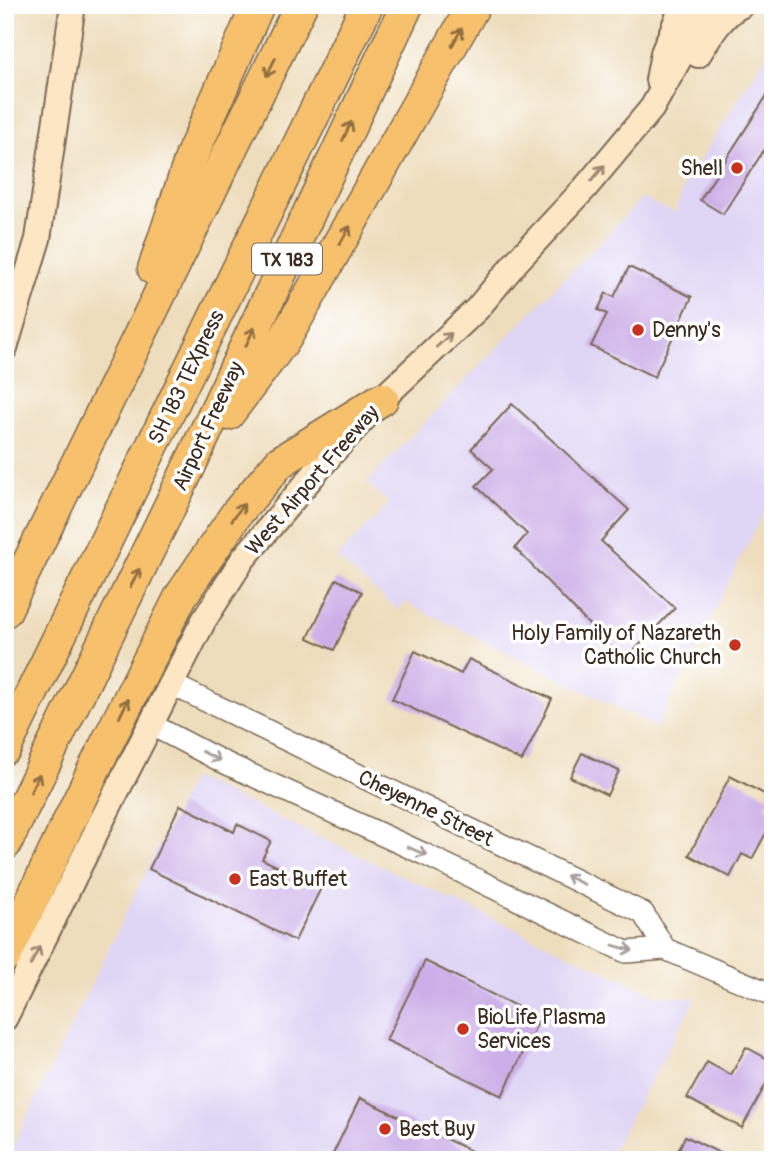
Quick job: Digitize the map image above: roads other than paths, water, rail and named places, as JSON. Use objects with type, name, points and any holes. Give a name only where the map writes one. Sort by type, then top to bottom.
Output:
[{"type":"highway","points":[[116,383],[192,155],[258,5]]},
{"type":"highway","points":[[5,611],[301,5]]},
{"type":"highway","name":"SH 183 TEXpress","points":[[5,704],[345,5]]},
{"type":"highway","name":"SH 183 TEXpress","points":[[5,748],[367,5]]},
{"type":"highway","name":"Airport Freeway","points":[[5,844],[190,466],[407,5]]},
{"type":"highway","points":[[190,466],[286,337],[474,5]]},
{"type":"highway","points":[[5,956],[181,596],[230,523],[279,462],[382,399]]},
{"type":"main road","points":[[5,348],[38,239],[73,5]]},
{"type":"main road","points":[[652,108],[663,54],[683,5]]},
{"type":"main road","name":"West Airport Freeway","points":[[5,1018],[150,724],[204,620],[243,559],[331,454],[382,399],[477,309],[517,261],[585,188],[652,108],[709,5]]},
{"type":"main road","points":[[652,108],[678,86],[714,31],[742,5]]},
{"type":"street","name":"Cheyenne Street","points":[[171,684],[643,913],[665,949]]},
{"type":"street","name":"Cheyenne Street","points":[[150,724],[221,761],[425,854],[626,952],[665,949],[773,995]]},
{"type":"place","name":"Shell","points":[[737,168]]},
{"type":"place","name":"Denny's","points":[[638,330]]},
{"type":"place","name":"Holy Family of Nazareth Catholic Church","points":[[735,645]]},
{"type":"place","name":"East Buffet","points":[[235,879]]},
{"type":"place","name":"BioLife Plasma Services","points":[[463,1029]]},
{"type":"place","name":"Best Buy","points":[[385,1129]]}]
